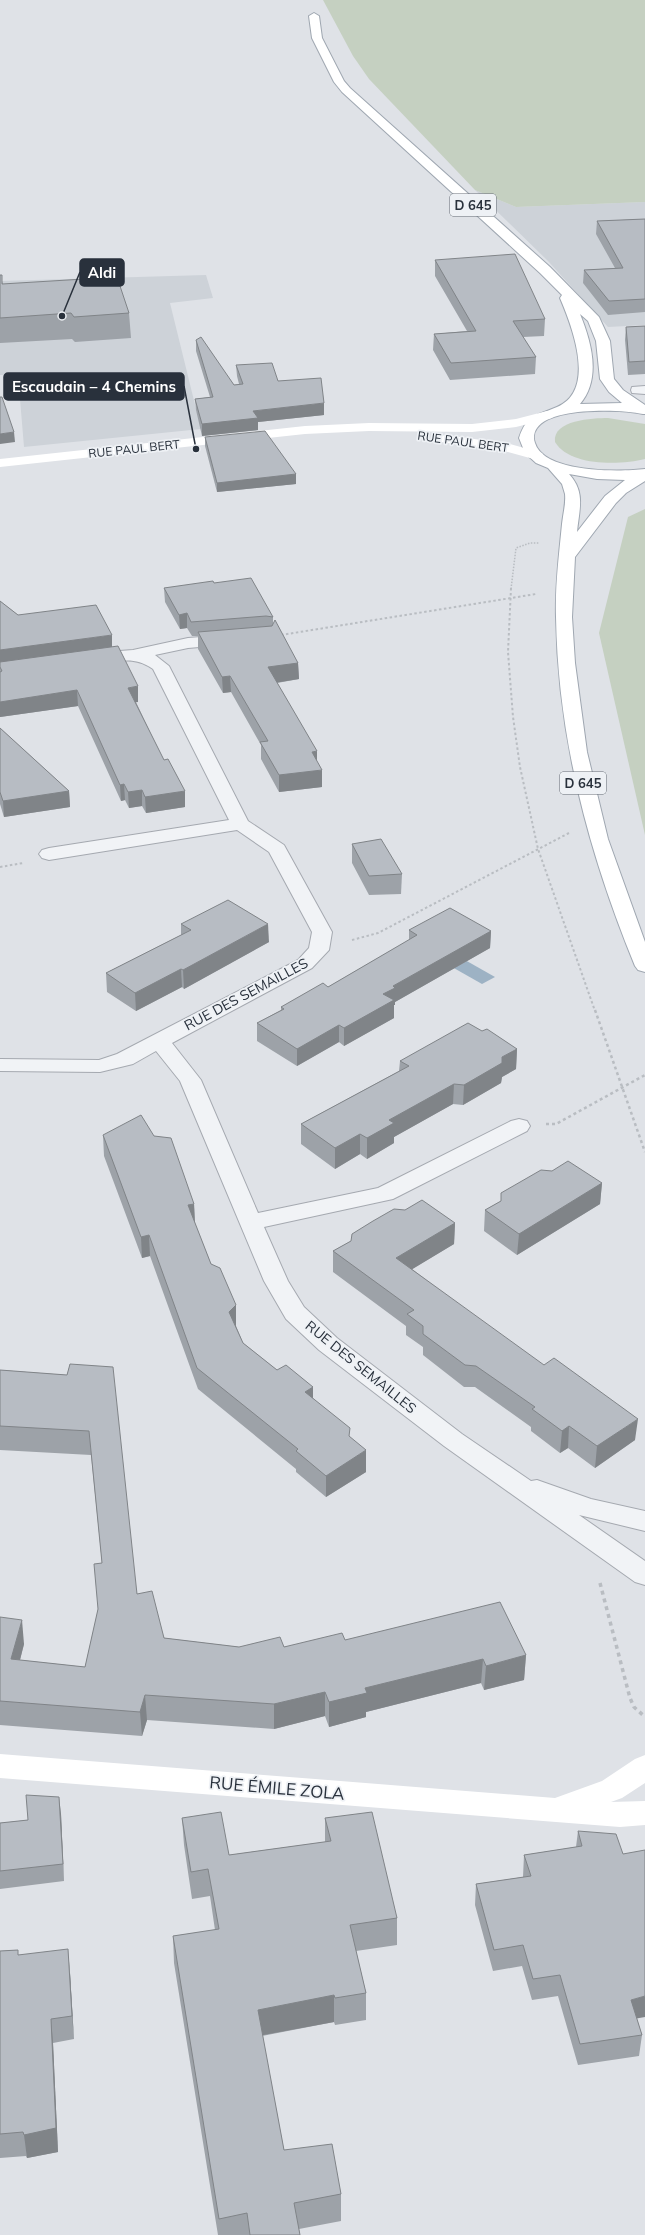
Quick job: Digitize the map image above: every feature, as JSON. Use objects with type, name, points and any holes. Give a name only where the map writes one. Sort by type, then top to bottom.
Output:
[{"type":"main road","name":"D 645","points":[[309,5],[314,16],[326,30]]},
{"type":"main road","name":"D 645","points":[[314,16],[316,34],[339,82],[562,287],[589,314],[598,326],[604,350],[606,374],[609,384],[619,394],[644,410]]},
{"type":"main road","name":"D 645","points":[[356,83],[363,98],[383,124]]},
{"type":"main road","name":"D 645","points":[[561,411],[578,396],[585,365],[581,332],[562,287]]},
{"type":"main road","name":"RUE PAUL BERT","points":[[0,463],[340,428],[472,428],[516,422],[561,411],[606,406],[644,410]]},
{"type":"main road","points":[[547,415],[532,425],[525,436],[527,444],[537,456],[552,464],[594,475],[645,475]]},
{"type":"main road","name":"RUE PAUL BERT","points":[[340,428],[492,445],[537,456]]},
{"type":"main road","name":"D 645","points":[[552,464],[569,483],[573,494],[569,555],[564,590],[569,694],[582,778],[593,821],[614,890],[645,966]]},
{"type":"main road","name":"D 645","points":[[569,555],[594,520],[618,492],[632,481],[645,475]]},
{"type":"main road","name":"RUE ÉMILE ZOLA","points":[[0,1766],[620,1815],[645,1813]]},
{"type":"main road","name":"RUE ÉMILE ZOLA","points":[[554,1809],[612,1790],[645,1767]]},
{"type":"street","points":[[74,661],[137,654],[188,643],[266,637]]},
{"type":"street","points":[[49,854],[240,824],[160,666],[147,657],[137,654]]},
{"type":"street","name":"RUE DES SEMAILLES","points":[[1,1065],[100,1066],[125,1059],[305,964],[319,950],[322,932],[282,857],[268,841],[240,824]]},
{"type":"street","name":"RUE DES SEMAILLES","points":[[159,1041],[190,1080],[285,1297],[295,1313],[309,1328],[454,1440],[510,1478],[645,1575]]},
{"type":"street","points":[[252,1222],[385,1194],[519,1126]]},
{"type":"street","name":"RUE DES SEMAILLES","points":[[510,1478],[587,1508],[645,1521]]},
{"type":"path","points":[[544,543],[530,543],[516,548],[510,598],[508,652],[513,717],[520,767],[538,849],[621,1089],[645,1152]]},
{"type":"path","points":[[266,637],[564,590]]},
{"type":"path","points":[[319,950],[378,933],[593,821]]},
{"type":"path","points":[[519,1126],[556,1124],[645,1075]]},
{"type":"path","points":[[620,1556],[604,1570],[600,1583],[630,1698],[634,1707],[645,1717]]},
{"type":"shaded area","points":[[475,190],[516,207],[645,202],[645,325],[608,327],[548,261]]},
{"type":"shaded area","points":[[206,275],[213,298],[170,303],[201,429],[24,447],[18,375],[0,375],[0,281]]},
{"type":"green space","points":[[323,0],[645,0],[645,202],[516,207],[475,190],[369,79],[353,56]]},
{"type":"green space","points":[[608,418],[645,424],[645,459],[610,463],[584,460],[572,456],[562,450],[555,442],[556,435],[560,429],[566,425],[584,420]]},
{"type":"green space","points":[[645,509],[645,835],[599,633],[628,517]]},
{"type":"water","points":[[465,960],[495,977],[482,984],[452,967]]},
{"type":"building","points":[[645,219],[645,299],[609,301],[584,270],[623,268],[597,221]]},
{"type":"building","points":[[515,254],[545,319],[513,321],[536,357],[451,363],[434,334],[476,331],[435,260]]},
{"type":"building","points":[[0,275],[2,275],[2,284],[117,277],[129,313],[74,317],[71,313],[0,318]]},
{"type":"building","points":[[645,326],[645,361],[629,362],[626,327]]},
{"type":"building","points":[[201,337],[234,385],[243,384],[236,365],[272,363],[278,381],[321,378],[324,403],[253,411],[258,418],[202,424],[195,399],[213,397],[196,340]]},
{"type":"building","points":[[0,397],[2,397],[14,432],[0,434]]},
{"type":"building","points":[[265,431],[296,474],[217,483],[205,437]]},
{"type":"building","points":[[251,578],[273,617],[266,616],[191,622],[187,613],[179,615],[164,588],[213,581],[214,583]]},
{"type":"building","points":[[0,601],[18,615],[96,605],[112,635],[0,650]]},
{"type":"building","points":[[275,620],[298,663],[268,667],[317,751],[312,752],[322,770],[279,775],[260,742],[268,741],[230,676],[222,677],[198,632],[272,626]]},
{"type":"building","points":[[118,646],[138,686],[128,688],[164,760],[168,759],[185,791],[145,797],[142,790],[128,792],[124,784],[120,785],[77,690],[0,702],[0,672],[2,671],[0,662]]},
{"type":"building","points":[[0,728],[69,791],[3,801],[0,792]]},
{"type":"building","points":[[381,839],[402,874],[369,876],[352,844]]},
{"type":"building","points":[[228,900],[268,924],[183,970],[181,969],[135,993],[106,973],[191,930],[181,924]]},
{"type":"building","points":[[450,908],[491,931],[393,986],[395,988],[383,994],[394,1000],[344,1028],[339,1025],[297,1049],[257,1023],[284,1009],[281,1007],[323,983],[328,987],[417,935],[409,930]]},
{"type":"building","points":[[468,1023],[482,1031],[487,1029],[517,1049],[502,1057],[502,1063],[464,1085],[454,1084],[389,1120],[394,1123],[367,1138],[360,1134],[335,1148],[301,1124],[409,1066],[400,1061]]},
{"type":"building","points":[[141,1115],[154,1136],[171,1138],[194,1204],[188,1205],[211,1264],[220,1268],[236,1305],[229,1312],[243,1343],[277,1370],[286,1365],[313,1387],[305,1392],[350,1428],[349,1436],[366,1450],[326,1476],[296,1451],[298,1449],[197,1368],[149,1235],[141,1237],[103,1135]]},
{"type":"building","points":[[568,1161],[602,1183],[519,1234],[485,1210],[501,1201],[501,1193],[541,1170],[552,1171]]},
{"type":"building","points":[[422,1200],[455,1223],[396,1258],[544,1365],[554,1358],[638,1419],[597,1446],[569,1426],[562,1431],[532,1409],[535,1407],[476,1366],[465,1365],[423,1334],[423,1326],[407,1314],[414,1310],[333,1251],[351,1241],[352,1234],[373,1221],[394,1209],[405,1210]]},
{"type":"building","points":[[70,1364],[113,1367],[137,1594],[152,1591],[164,1638],[239,1647],[280,1637],[284,1647],[342,1633],[345,1640],[500,1602],[526,1655],[486,1666],[483,1659],[365,1688],[367,1693],[329,1702],[325,1692],[274,1704],[145,1695],[140,1712],[0,1701],[0,1617],[22,1620],[11,1659],[85,1667],[98,1609],[94,1564],[102,1563],[89,1431],[0,1426],[0,1370],[67,1375]]},
{"type":"building","points":[[26,1795],[59,1797],[63,1864],[0,1871],[0,1823],[28,1820]]},
{"type":"building","points":[[221,1812],[229,1855],[331,1841],[325,1818],[372,1812],[397,1918],[350,1925],[366,1993],[335,1998],[334,1995],[258,2010],[284,2150],[332,2144],[341,2194],[294,2203],[300,2235],[250,2235],[247,2213],[219,2219],[173,1936],[219,1929],[208,1869],[191,1872],[182,1818]]},
{"type":"building","points":[[578,1831],[616,1834],[623,1854],[645,1850],[645,1996],[631,2000],[642,2035],[580,2044],[560,1975],[533,1979],[523,1945],[494,1950],[476,1884],[531,1876],[524,1855],[582,1846]]},
{"type":"building","points":[[68,1949],[72,2016],[51,2019],[56,2128],[24,2135],[23,2132],[0,2134],[0,1951],[18,1950],[18,1955]]},
{"type":"place","name":"Aldi","points":[[62,316]]},
{"type":"place","name":"Escaudain – 4 Chemins","points":[[196,449]]}]
